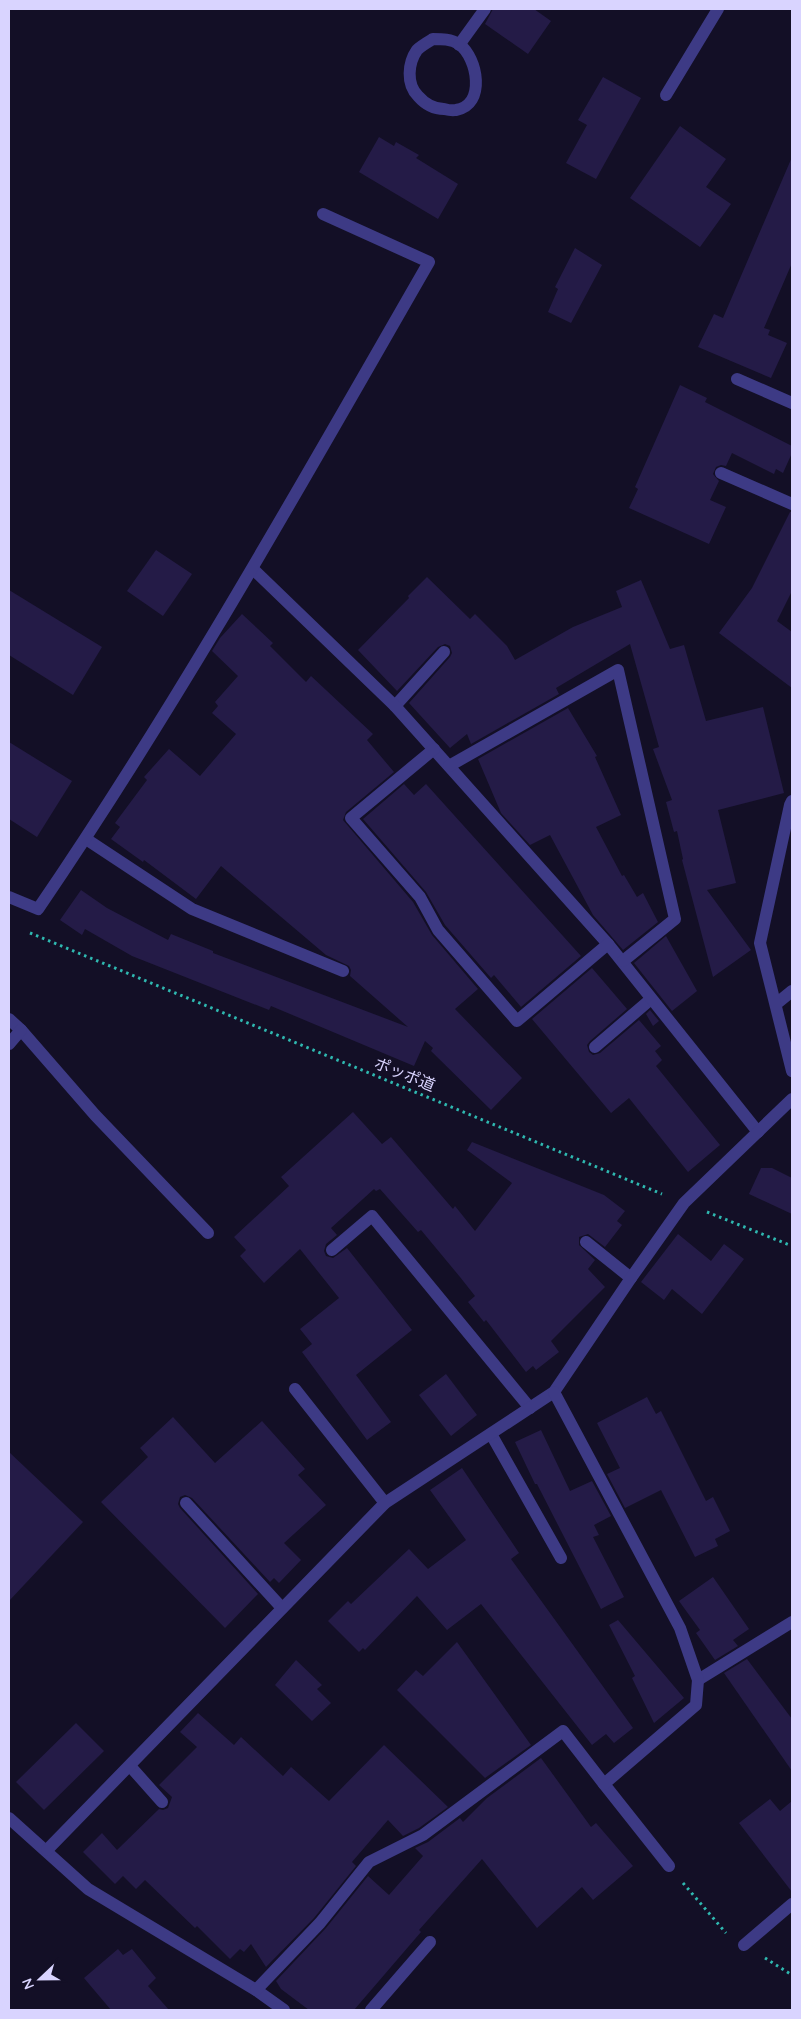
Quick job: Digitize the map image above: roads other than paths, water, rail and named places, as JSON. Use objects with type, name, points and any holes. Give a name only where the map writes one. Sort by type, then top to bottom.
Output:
[{"type":"street","points":[[459,45],[485,9]]},
{"type":"street","points":[[666,95],[718,9]]},
{"type":"street","points":[[433,39],[447,39],[459,45],[472,60],[476,76],[475,93],[469,103],[457,110],[434,109],[417,96],[409,78],[411,63],[418,49],[433,39]]},
{"type":"street","points":[[9,897],[38,909],[86,839],[252,569],[429,262],[323,214]]},
{"type":"street","points":[[736,379],[792,403]]},
{"type":"street","points":[[721,473],[792,504]]},
{"type":"street","points":[[252,569],[395,706],[434,749],[623,961],[651,999],[758,1132]]},
{"type":"street","points":[[395,706],[444,652]]},
{"type":"street","points":[[449,766],[618,670],[675,919],[623,961]]},
{"type":"street","points":[[434,749],[351,818],[420,898],[438,930],[517,1021],[608,944]]},
{"type":"street","points":[[792,801],[760,943],[792,1071]]},
{"type":"street","points":[[86,839],[192,909],[342,971]]},
{"type":"street","points":[[776,1004],[792,991]]},
{"type":"street","points":[[595,1047],[651,999]]},
{"type":"street","points":[[9,1019],[21,1030],[94,1115],[208,1232]]},
{"type":"street","points":[[9,1044],[21,1030]]},
{"type":"street","points":[[47,1850],[385,1503],[554,1392],[684,1203],[792,1099]]},
{"type":"street","points":[[332,1250],[372,1216],[530,1408]]},
{"type":"street","points":[[586,1242],[631,1278]]},
{"type":"street","points":[[295,1389],[385,1503]]},
{"type":"street","points":[[554,1392],[680,1628],[698,1680],[696,1706],[604,1784]]},
{"type":"street","points":[[491,1434],[561,1558]]},
{"type":"street","points":[[186,1503],[282,1608]]},
{"type":"street","points":[[698,1680],[792,1622]]},
{"type":"street","points":[[256,1990],[320,1922],[369,1862],[423,1836],[563,1731],[669,1866]]},
{"type":"street","points":[[130,1766],[162,1802]]},
{"type":"street","points":[[9,1818],[47,1850],[88,1889],[256,1990],[284,2010]]},
{"type":"street","points":[[744,1945],[792,1904]]},
{"type":"street","points":[[371,2010],[430,1942]]}]
